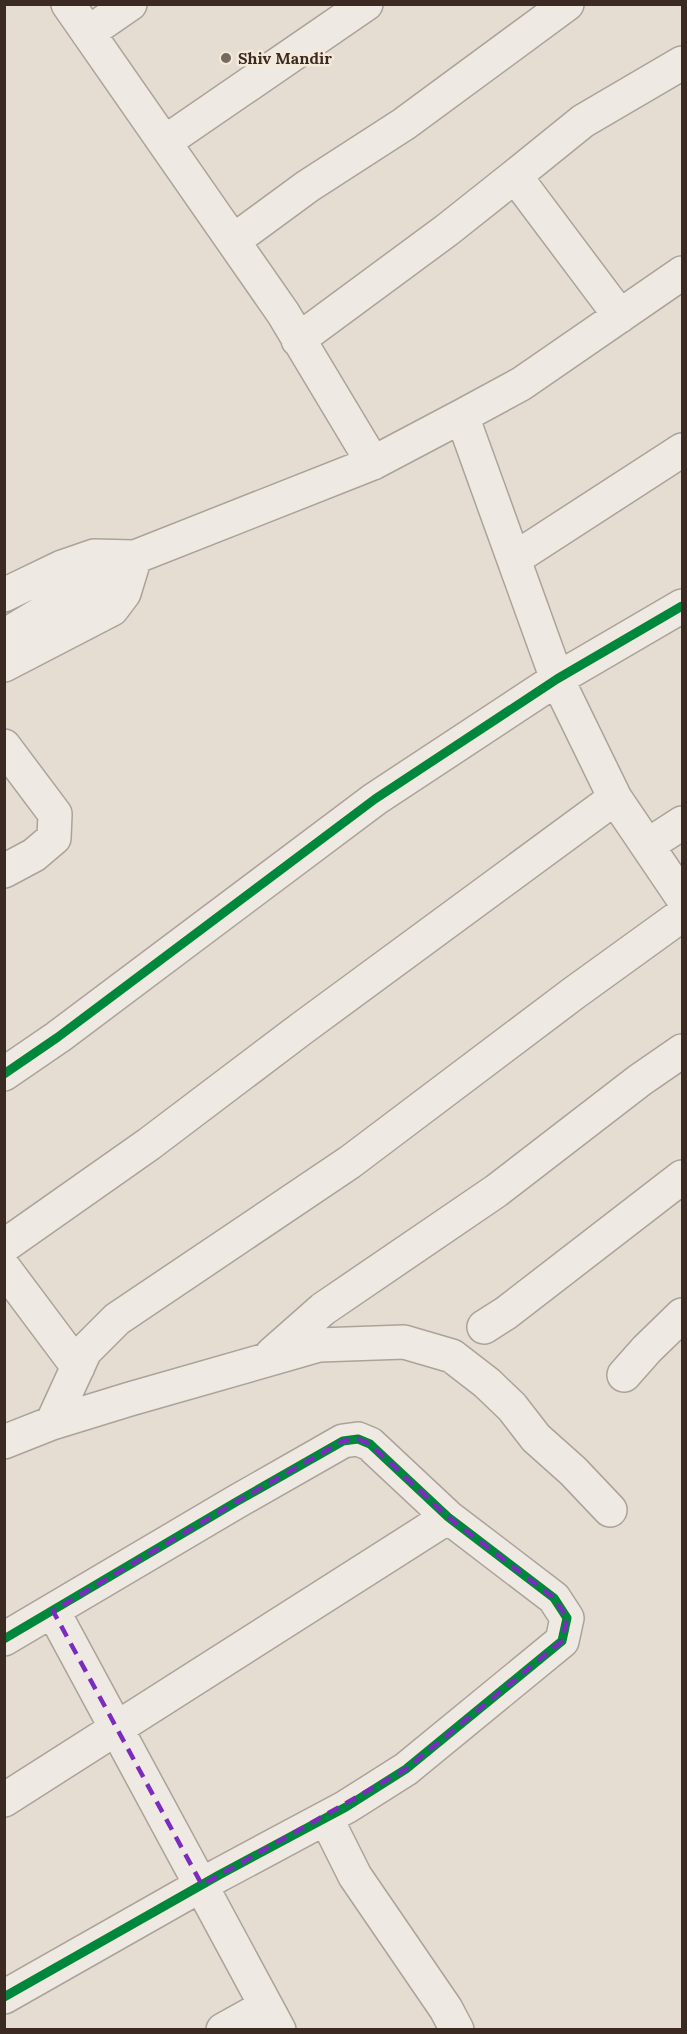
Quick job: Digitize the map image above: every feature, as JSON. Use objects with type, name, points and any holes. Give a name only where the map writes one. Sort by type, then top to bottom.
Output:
[{"type":"street","points":[[68,4],[283,313],[373,464]]},
{"type":"street","points":[[88,33],[130,4]]},
{"type":"street","points":[[165,142],[366,4]]},
{"type":"street","points":[[233,241],[308,186],[404,124],[567,4]]},
{"type":"street","points":[[298,340],[447,230],[583,121],[682,63]]},
{"type":"street","points":[[515,176],[620,316]]},
{"type":"street","points":[[4,636],[135,557],[373,464],[521,384],[682,273]]},
{"type":"street","points":[[462,416],[557,679],[615,798],[682,897]]},
{"type":"street","points":[[513,559],[682,450]]},
{"type":"street","points":[[4,595],[62,567],[94,556],[135,557]]},
{"type":"street","points":[[4,665],[112,609],[124,593],[135,557]]},
{"type":"street","points":[[4,1074],[58,1037],[375,799],[557,679],[682,606]]},
{"type":"street","points":[[4,746],[55,814],[54,838],[34,855],[4,871]]},
{"type":"street","points":[[4,1246],[149,1144],[615,798]]},
{"type":"street","points":[[648,845],[682,823]]},
{"type":"street","points":[[52,1423],[85,1351],[117,1319],[350,1162],[574,993],[682,915]]},
{"type":"street","points":[[266,1359],[322,1309],[496,1191],[640,1080],[682,1051]]},
{"type":"street","points":[[484,1327],[506,1313],[682,1177]]},
{"type":"street","points":[[4,1268],[78,1367]]},
{"type":"street","points":[[624,1375],[682,1315]]},
{"type":"street","points":[[4,1442],[52,1423],[319,1345],[404,1342],[452,1356],[487,1383],[512,1407],[536,1438],[573,1471],[610,1510]]},
{"type":"street","points":[[4,1640],[236,1502],[343,1442],[358,1439],[370,1444],[448,1517],[554,1598],[567,1618],[562,1641],[406,1769],[326,1818],[4,1997]]},
{"type":"street","points":[[4,1800],[448,1517]]},
{"type":"street","points":[[53,1611],[118,1728],[272,2018],[223,2030]]},
{"type":"street","points":[[326,1818],[355,1876],[446,2008],[457,2030]]},
{"type":"highlighted area","points":[[358,1439],[370,1444],[448,1517],[554,1598],[567,1618],[562,1641],[406,1769],[202,1885],[53,1611],[343,1441]]},
{"type":"cycle path","points":[[4,1074],[58,1037],[375,799],[557,679],[682,606]]},
{"type":"cycle path","points":[[4,1639],[343,1441],[358,1439],[370,1444],[448,1517],[554,1598],[567,1618],[562,1641],[406,1769],[346,1807],[219,1875],[4,1997]]},
{"type":"place","name":"Shiv Mandir","points":[[226,58]]}]
